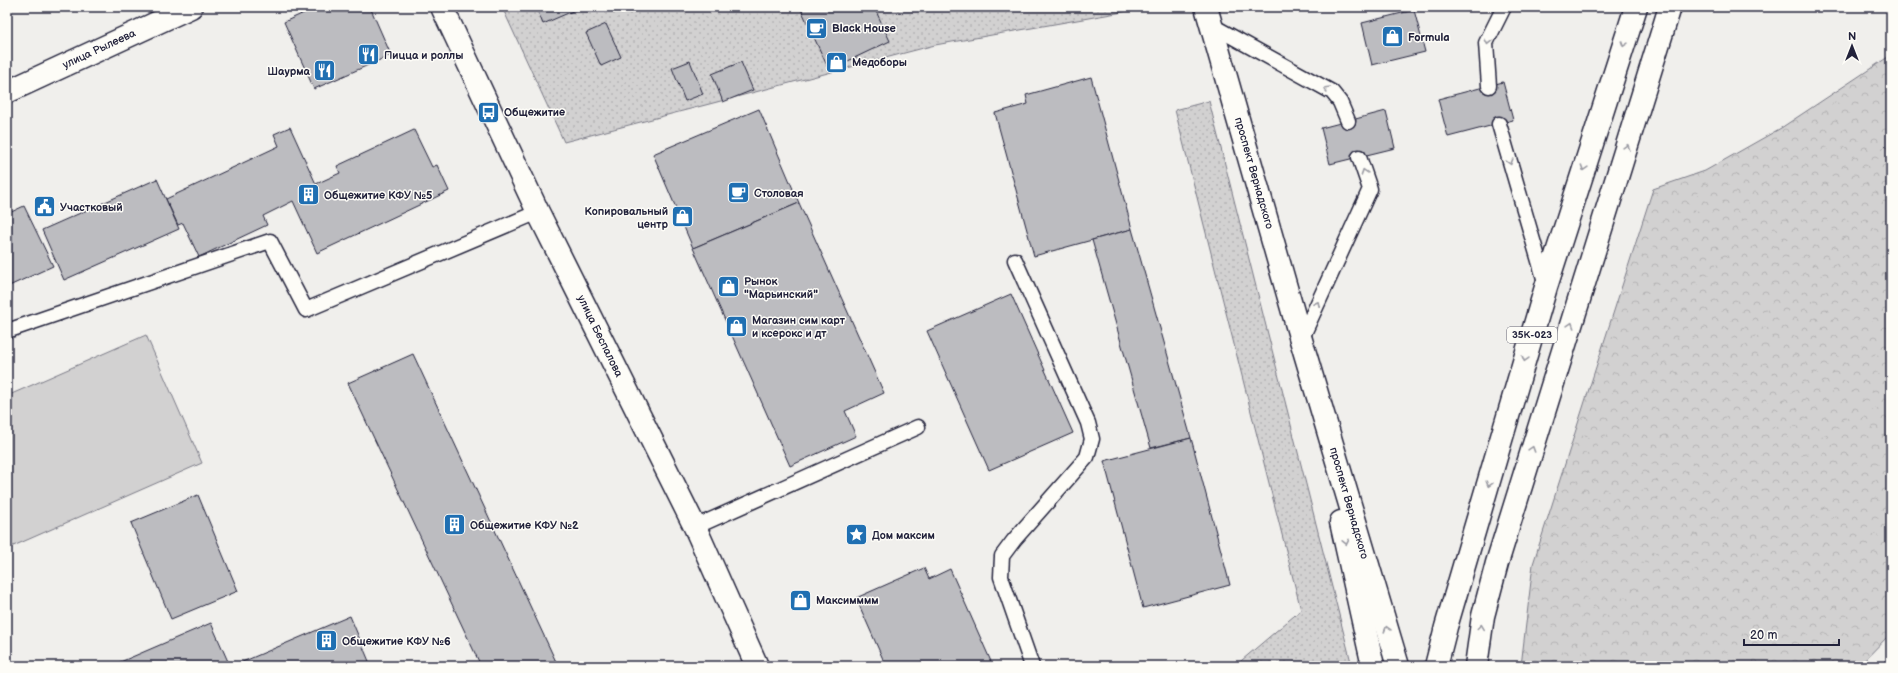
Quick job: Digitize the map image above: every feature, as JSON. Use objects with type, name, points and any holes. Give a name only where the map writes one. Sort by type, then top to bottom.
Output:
[{"type":"main road","name":"улица Рылеева","points":[[7,92],[191,7]]},
{"type":"main road","name":"улица Беспалова","points":[[442,7],[538,212],[695,527],[757,666]]},
{"type":"main road","name":"35К-023","points":[[1436,666],[1446,627],[1546,287],[1636,7]]},
{"type":"main road","points":[[1476,666],[1483,616],[1497,563],[1670,7]]},
{"type":"main road","name":"проспект Вернадского","points":[[1209,16],[1301,340],[1398,666]]},
{"type":"main road","name":"проспект Вернадского","points":[[1301,340],[1373,666]]},
{"type":"lane","points":[[1488,86],[1486,43],[1504,7]]},
{"type":"lane","points":[[1209,16],[1332,92],[1340,102],[1348,121]]},
{"type":"lane","points":[[1499,124],[1546,287]]},
{"type":"lane","points":[[1301,340],[1370,189],[1359,157]]},
{"type":"lane","points":[[7,331],[270,241],[306,310],[538,212]]},
{"type":"lane","points":[[1015,260],[1088,423],[1092,439],[1087,457],[1014,540],[1002,556],[1001,576],[1032,666]]},
{"type":"lane","points":[[695,527],[918,427]]},
{"type":"green space","points":[[502,7],[1134,7],[1134,10],[935,45],[564,142]]},
{"type":"green space","points":[[1891,55],[1891,633],[1859,666],[1521,666],[1533,564],[1653,189],[1705,171],[1781,128]]},
{"type":"green space","points":[[1209,101],[1352,666],[1235,666],[1301,610],[1175,110]]},
{"type":"green space","points":[[146,335],[202,463],[11,547],[7,537],[7,396]]},
{"type":"building","points":[[317,7],[370,7],[391,55],[314,89],[284,22]]},
{"type":"building","points":[[536,7],[582,7],[543,24]]},
{"type":"building","points":[[800,7],[874,7],[890,41],[829,70]]},
{"type":"building","name":"Formula","points":[[1414,10],[1425,52],[1372,65],[1362,23]]},
{"type":"building","points":[[606,24],[621,57],[601,66],[586,33]]},
{"type":"building","points":[[690,61],[703,94],[685,101],[672,68]]},
{"type":"building","points":[[741,62],[753,90],[723,102],[712,74]]},
{"type":"building","points":[[1091,77],[1132,229],[1034,256],[995,113],[1028,104],[1026,95]]},
{"type":"building","points":[[1503,82],[1513,120],[1448,137],[1438,99]]},
{"type":"building","points":[[759,109],[799,203],[693,248],[653,154]]},
{"type":"building","points":[[1386,111],[1395,148],[1330,164],[1321,128]]},
{"type":"building","name":"Общежитие КФУ №5","points":[[290,127],[316,184],[340,173],[337,166],[414,130],[432,167],[437,165],[449,191],[317,253],[293,201],[263,216],[267,225],[199,257],[183,223],[178,225],[166,199],[279,146],[274,134]]},
{"type":"building","points":[[157,179],[179,229],[64,280],[42,230]]},
{"type":"building","points":[[799,203],[884,393],[845,411],[856,436],[790,466],[693,248]]},
{"type":"building","points":[[24,206],[53,266],[7,287],[7,214]]},
{"type":"building","points":[[1132,229],[1191,438],[1151,448],[1092,240]]},
{"type":"building","points":[[1011,294],[1073,433],[989,470],[927,331]]},
{"type":"building","name":"Общежитие КФУ №2","points":[[413,354],[558,666],[481,666],[348,383]]},
{"type":"building","points":[[1191,438],[1230,585],[1143,608],[1104,461]]},
{"type":"building","points":[[198,495],[238,591],[171,619],[131,523]]},
{"type":"building","points":[[924,568],[929,579],[950,569],[993,666],[886,666],[856,598]]},
{"type":"building","name":"Общежитие КФУ №6","points":[[350,616],[371,666],[233,666]]},
{"type":"building","points":[[211,623],[230,666],[111,666]]},
{"type":"place","name":"Black House","points":[[816,28]]},
{"type":"place","name":"Formula","points":[[1393,37]]},
{"type":"place","name":"Пицца и роллы","points":[[369,55]]},
{"type":"place","name":"Медоборы","points":[[837,62]]},
{"type":"place","name":"Шаурма","points":[[325,71]]},
{"type":"place","name":"Общежитие","points":[[489,112]]},
{"type":"place","name":"Столовая","points":[[739,193]]},
{"type":"place","name":"Общежитие КФУ №5","points":[[308,195]]},
{"type":"place","name":"Участковый","points":[[44,207]]},
{"type":"place","name":"Копировальный центр","points":[[683,217]]},
{"type":"place","name":"Рынок \"Марьинский\"","points":[[729,287]]},
{"type":"place","name":"Магазин сим карт и ксерокс и дт","points":[[736,326]]},
{"type":"place","name":"Общежитие КФУ №2","points":[[454,525]]},
{"type":"place","name":"Дом максим","points":[[856,535]]},
{"type":"place","name":"Максимммм","points":[[801,600]]},
{"type":"place","name":"Общежитие КФУ №6","points":[[326,641]]}]
